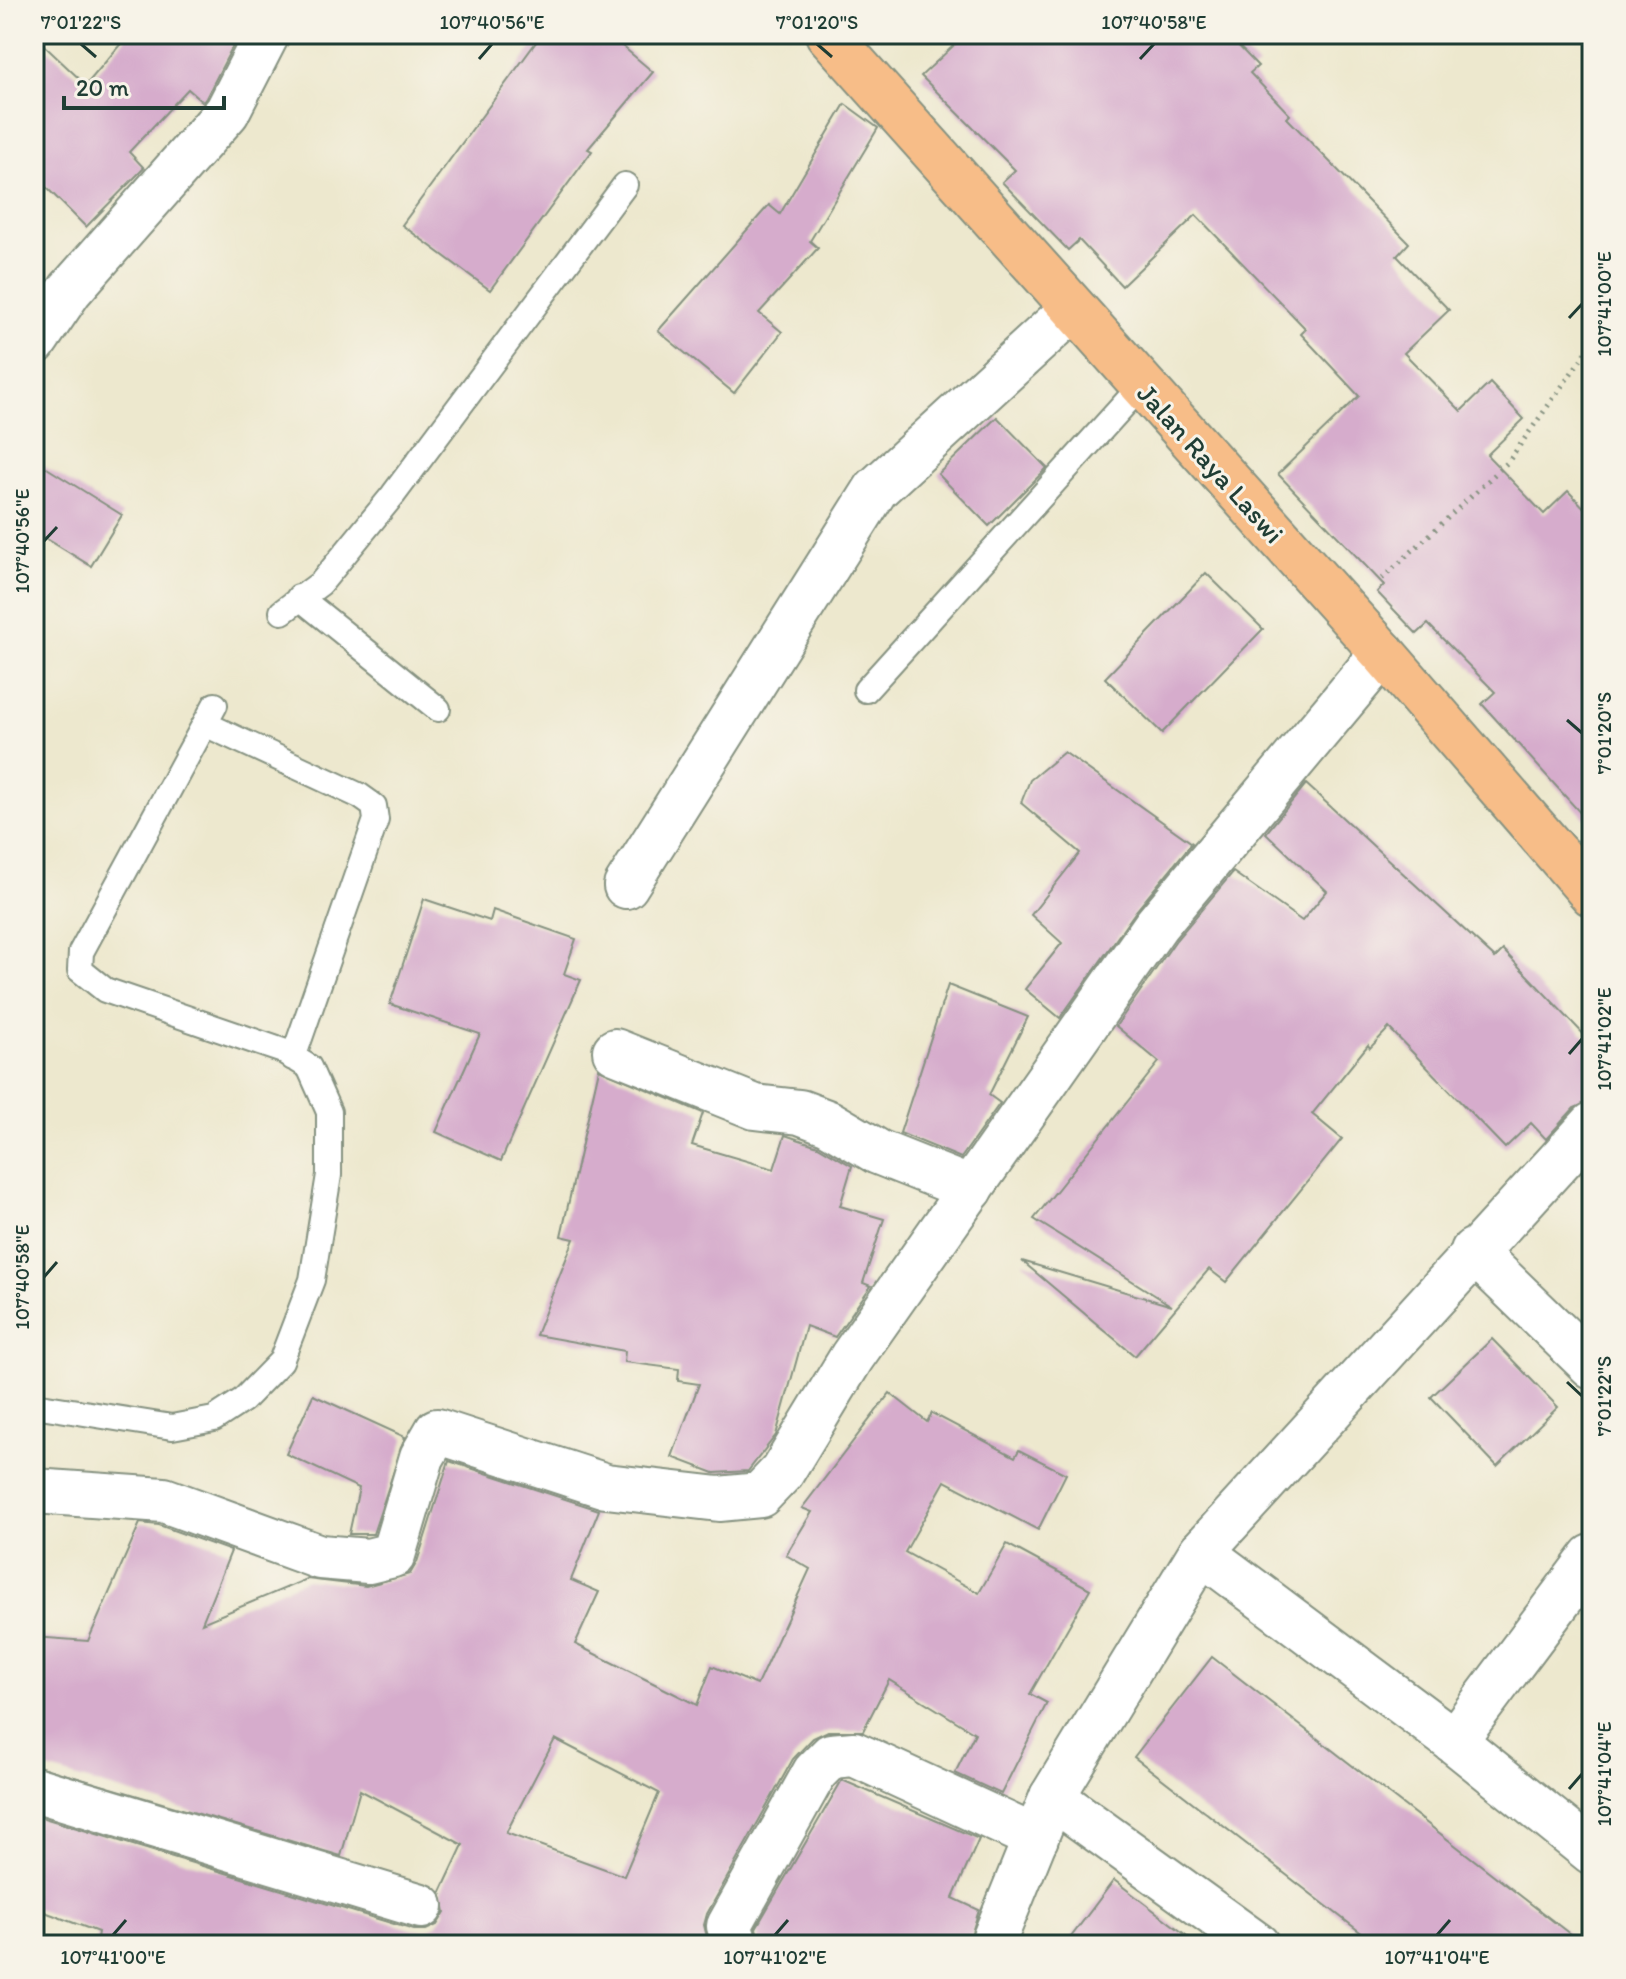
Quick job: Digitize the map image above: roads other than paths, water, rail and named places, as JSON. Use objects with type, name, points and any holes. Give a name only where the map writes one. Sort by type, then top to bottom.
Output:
[{"type":"main road","name":"Jalan Raya Laswi","points":[[838,38],[1073,309],[1383,653],[1592,894]]},
{"type":"street","points":[[34,343],[70,290],[227,112],[267,34]]},
{"type":"street","points":[[626,886],[876,489],[1073,309]]},
{"type":"street","points":[[34,1491],[164,1500],[320,1557],[368,1561],[393,1555],[422,1457],[437,1431],[606,1486],[719,1499],[760,1495],[782,1472],[852,1357],[1156,925],[1383,653]]},
{"type":"street","points":[[615,1051],[755,1107],[800,1112],[829,1123],[878,1152],[971,1189]]},
{"type":"street","points":[[992,1945],[1052,1797],[1201,1552],[1473,1251],[1592,1125]]},
{"type":"street","points":[[1473,1251],[1592,1366]]},
{"type":"street","points":[[1201,1552],[1454,1741],[1592,1852]]},
{"type":"street","points":[[1454,1741],[1592,1557]]},
{"type":"street","points":[[736,1945],[729,1926],[815,1772],[831,1756],[854,1754],[1036,1838]]},
{"type":"street","points":[[34,1789],[421,1906]]},
{"type":"street","points":[[1052,1797],[1257,1945]]},
{"type":"lane","points":[[438,709],[290,604],[321,583],[393,495],[625,185]]},
{"type":"lane","points":[[866,690],[1141,386]]},
{"type":"lane","points":[[34,1405],[172,1427],[214,1419],[243,1400],[281,1361],[312,1280],[329,1175],[329,1112],[309,1067],[293,1058],[283,1051],[105,990],[80,970],[81,952],[210,714],[374,806],[376,820],[293,1058]]}]
